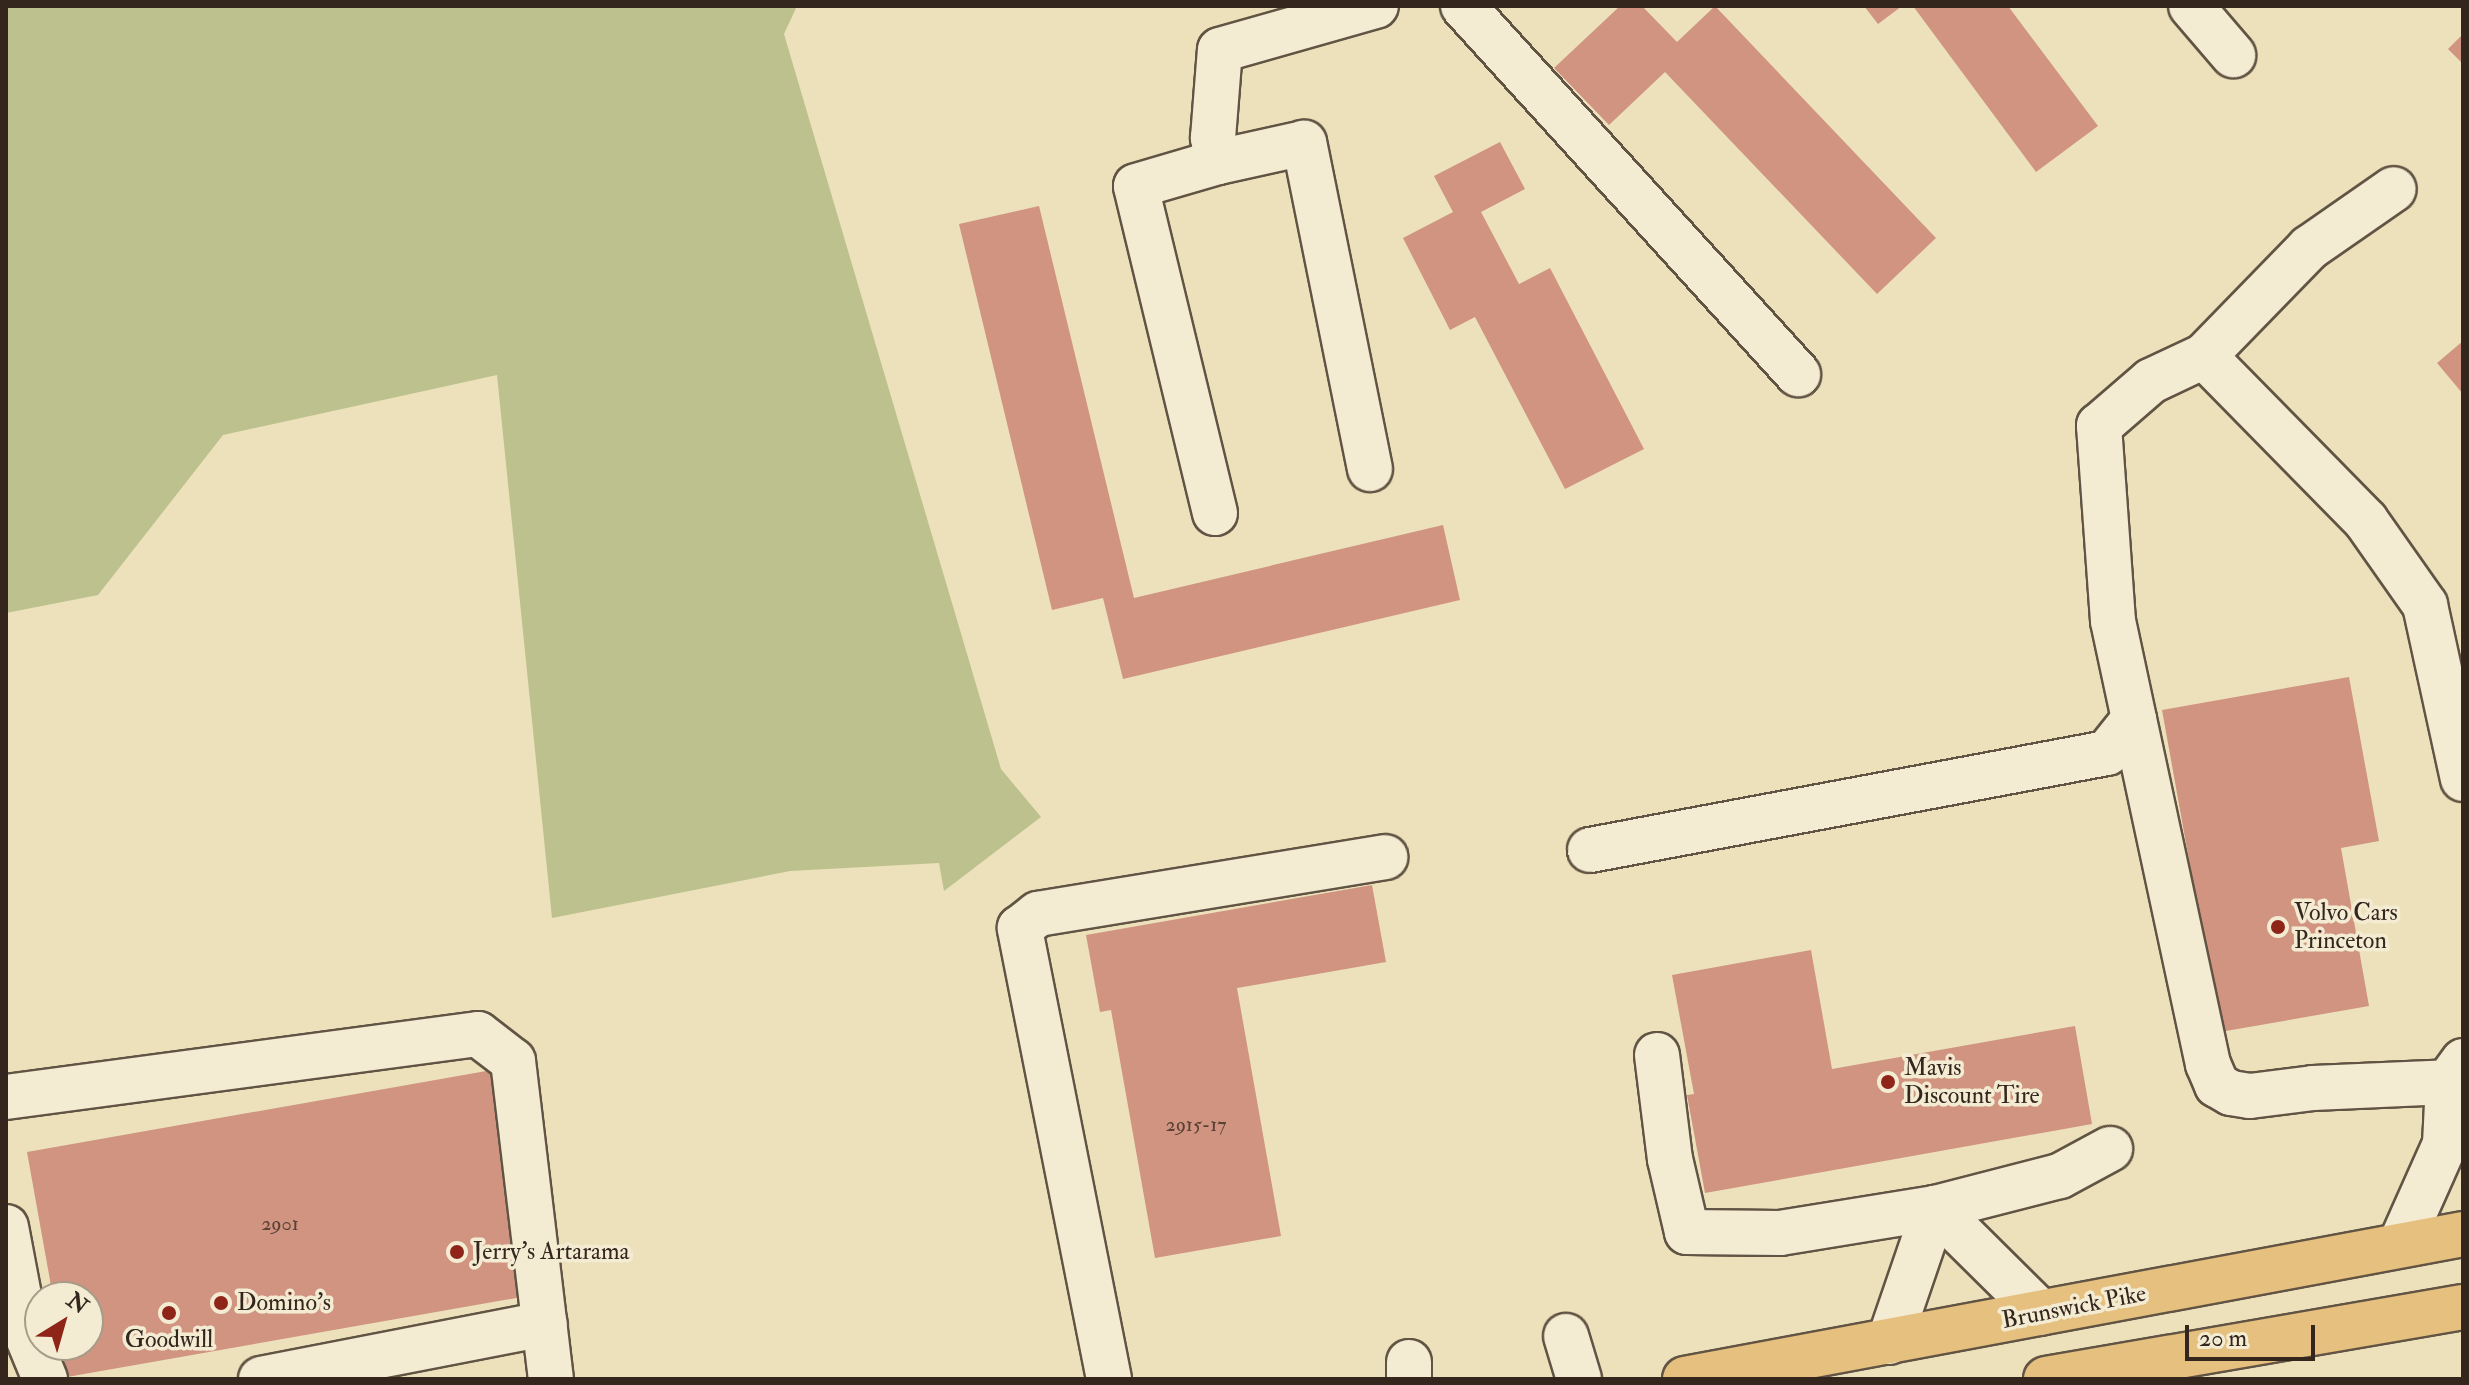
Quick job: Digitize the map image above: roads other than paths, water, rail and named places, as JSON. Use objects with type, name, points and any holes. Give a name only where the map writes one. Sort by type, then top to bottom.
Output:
[{"type":"highway","name":"Brunswick Pike","points":[[1685,1379],[2463,1234]]},
{"type":"highway","points":[[2046,1379],[2463,1307]]},
{"type":"street","points":[[1218,162],[1213,138],[1242,32],[1376,6]]},
{"type":"street","points":[[1463,6],[1798,374]]},
{"type":"street","points":[[2191,6],[2233,55]]},
{"type":"street","points":[[1215,513],[1136,186],[1218,162],[1304,143],[1370,469]]},
{"type":"street","points":[[2394,189],[2309,248],[2204,356],[2151,381],[2099,426],[2113,621],[2208,1064],[2217,1085],[2231,1093],[2250,1096],[2313,1088],[2458,1081],[2445,1144],[2400,1245]]},
{"type":"street","points":[[2204,356],[2366,521],[2425,605],[2463,779]]},
{"type":"street","points":[[1590,850],[2107,753],[2134,719]]},
{"type":"street","points":[[1109,1379],[1020,928],[1038,914],[1385,857]]},
{"type":"street","points":[[6,1097],[478,1034],[513,1061],[551,1379]]},
{"type":"street","points":[[1657,1055],[1670,1159],[1687,1232],[1780,1233],[1935,1208],[2060,1176],[2110,1149]]},
{"type":"street","points":[[1935,1208],[2041,1313]]},
{"type":"street","points":[[1889,1342],[1935,1208]]},
{"type":"street","points":[[6,1227],[26,1333],[45,1379]]},
{"type":"street","points":[[261,1379],[545,1324]]},
{"type":"street","points":[[1566,1336],[1579,1379]]},
{"type":"place","name":"Volvo Cars Princeton","points":[[2278,927]]},
{"type":"place","name":"Mavis Discount Tire","points":[[1888,1082]]},
{"type":"place","name":"Jerry's Artarama","points":[[457,1252]]},
{"type":"place","name":"Domino's","points":[[221,1303]]},
{"type":"place","name":"Goodwill","points":[[169,1313]]}]
